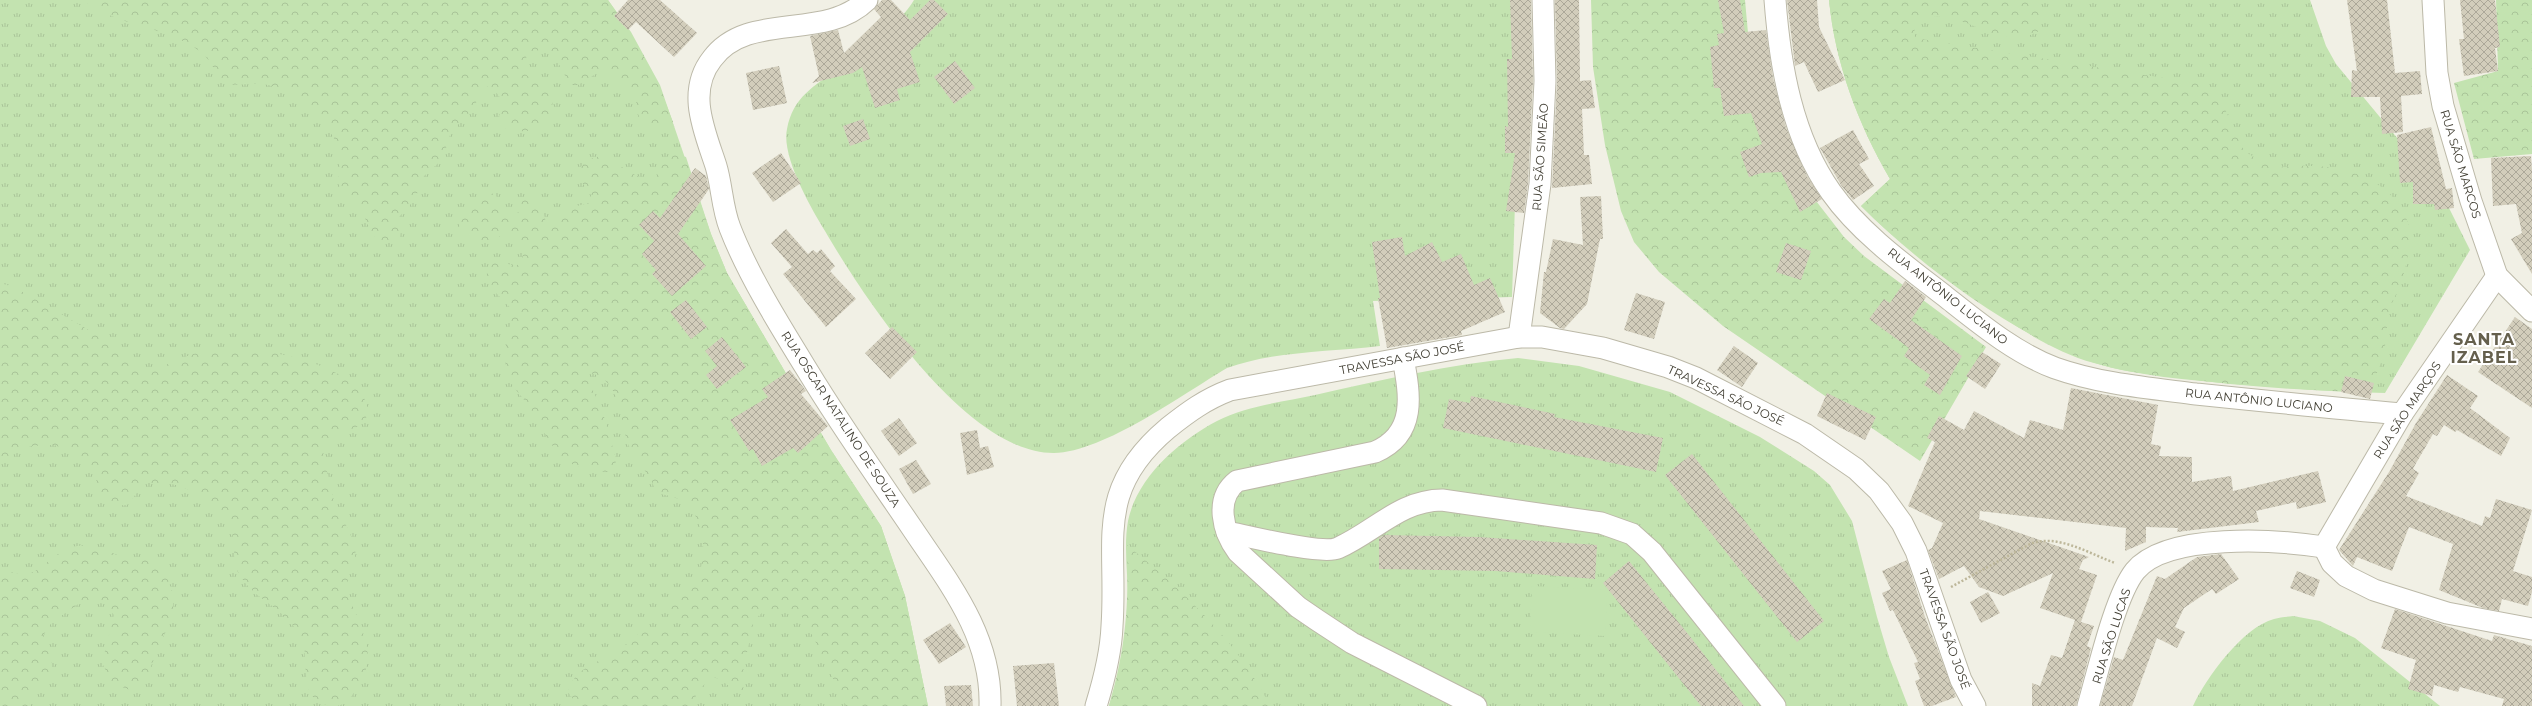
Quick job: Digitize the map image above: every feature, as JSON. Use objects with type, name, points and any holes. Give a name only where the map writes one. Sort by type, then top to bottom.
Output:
[{"type":"street","name":"RUA OSCAR NATALINO DE SOUZA","points":[[867,0],[853,12],[834,20],[749,34],[727,43],[710,60],[703,73],[699,87],[701,120],[705,140],[720,182],[729,226],[739,250],[817,387],[959,596],[979,640],[991,692],[990,706]]},
{"type":"street","name":"RUA SÃO SIMEÃO","points":[[1519,337],[1540,184],[1545,81],[1543,0]]},
{"type":"street","name":"RUA ANTÔNIO LUCIANO","points":[[1775,0],[1784,78],[1802,136],[1830,191],[1845,211],[1927,283],[2004,341],[2054,368],[2115,383],[2235,398],[2402,414]]},
{"type":"street","name":"RUA SÃO MARCOS","points":[[2433,0],[2437,73],[2442,106],[2471,201],[2497,276],[2532,311]]},
{"type":"street","name":"RUA SÃO MARÇOS","points":[[2324,547],[2402,414],[2497,276]]},
{"type":"street","name":"TRAVESSA SÃO JOSÉ","points":[[1096,706],[1111,644],[1113,607],[1111,541],[1118,499],[1131,467],[1148,447],[1182,417],[1214,396],[1250,385],[1519,337],[1542,337],[1590,345],[1668,367],[1753,405],[1810,437],[1856,469],[1887,500],[1914,546],[1961,680],[1975,706]]},
{"type":"street","points":[[1403,358],[1409,408],[1404,426],[1393,442],[1375,452],[1237,481],[1229,488],[1223,507],[1227,532],[1238,552],[1298,607],[1316,620],[1352,643],[1476,706]]},
{"type":"street","points":[[1227,532],[1272,542],[1335,549],[1406,507],[1427,500],[1442,500],[1570,517],[1620,529],[1638,539],[1652,552],[1774,706]]},
{"type":"street","name":"RUA SÃO LUCAS","points":[[2088,706],[2118,608],[2135,571],[2154,557],[2168,551],[2220,542],[2275,542],[2324,547]]},
{"type":"street","points":[[2324,547],[2332,563],[2346,576],[2374,590],[2447,613],[2532,630]]},
{"type":"path","points":[[1933,597],[2030,544],[2044,540],[2061,542],[2135,571]]},
{"type":"green space","points":[[0,0],[608,0],[631,32],[660,85],[711,234],[727,273],[831,450],[881,526],[905,596],[928,706],[0,706]]},
{"type":"green space","points":[[83,0],[608,0],[628,29],[653,74],[673,122],[661,128],[647,126],[638,114],[636,101],[631,94],[605,72],[602,70],[578,85],[570,85],[554,55],[544,49],[535,51],[525,58],[520,70],[552,95],[553,118],[548,123],[536,129],[518,131],[505,128],[499,116],[502,103],[497,93],[490,86],[479,89],[477,101],[474,107],[454,129],[448,139],[445,157],[424,176],[415,199],[399,217],[401,229],[400,238],[382,242],[373,235],[359,209],[345,196],[341,190],[339,186],[339,149],[328,128],[318,114],[308,104],[298,97],[273,86],[256,84],[224,84],[205,55],[187,43],[172,36],[111,16],[96,9]]},
{"type":"green space","points":[[914,0],[1516,0],[1516,172],[1512,297],[1373,301],[1380,346],[1283,355],[1245,362],[1227,368],[1143,420],[1096,443],[1074,450],[1054,453],[1021,446],[987,428],[954,401],[922,368],[892,331],[842,260],[819,221],[798,182],[788,153],[786,140],[787,129],[790,118],[799,100],[813,87],[879,38],[899,19]]},
{"type":"green space","points":[[1591,0],[1745,0],[1748,33],[1813,197],[1844,237],[1864,256],[1986,347],[1920,461],[1723,326],[1659,272],[1634,242],[1621,211],[1605,145],[1593,67]]},
{"type":"green space","points":[[1829,0],[2310,0],[2326,46],[2336,64],[2403,145],[2449,208],[2470,250],[2385,393],[2348,392],[2182,379],[2128,371],[2078,358],[2032,336],[1976,299],[1916,255],[1861,206],[1890,179],[1878,158],[1858,115],[1842,70],[1832,24]]},
{"type":"green space","points":[[1829,0],[2039,0],[2039,31],[2022,37],[2007,37],[1948,18],[1932,17],[1914,22],[1915,38],[2201,84],[2224,107],[2244,151],[2274,169],[2293,166],[2333,168],[2353,173],[2372,181],[2388,192],[2401,207],[2409,226],[2410,239],[2402,280],[2390,308],[2383,357],[2369,392],[2295,389],[2246,385],[2197,380],[2112,368],[2062,350],[2000,316],[1969,296],[1911,252],[1861,206],[1890,179],[1878,158],[1858,115],[1842,70],[1832,24]]},
{"type":"green space","points":[[2496,0],[2532,0],[2532,154],[2474,159],[2454,83],[2498,71]]},
{"type":"green space","points":[[675,154],[686,157],[711,234],[727,273],[831,450],[881,526],[905,596],[928,706],[846,706],[809,628],[802,617],[787,610],[763,612],[754,620],[741,681],[746,695],[713,677],[696,692],[695,706],[578,706],[568,692],[571,683],[582,670],[614,654],[642,631],[661,629],[686,633],[689,627],[686,620],[675,617],[668,607],[675,595],[695,581],[702,562],[703,540],[697,518],[691,509],[678,498],[656,492],[651,480],[631,450],[614,394],[609,384],[601,377],[590,373],[588,379],[603,413],[616,459],[615,468],[609,472],[591,470],[577,466],[566,460],[551,443],[507,374],[505,356],[513,311],[496,293],[488,280],[487,273],[490,267],[497,261],[516,266],[522,261],[523,253],[507,229],[495,241],[480,241],[471,238],[459,229],[460,223],[466,210],[471,204],[482,196],[495,194],[504,210],[516,217],[522,201],[529,197],[534,199],[538,202],[542,210],[548,228],[564,209],[589,203],[591,195],[579,178],[579,169],[590,159],[600,156],[608,158],[634,174],[644,177],[656,176],[665,159]]},
{"type":"green space","points":[[0,283],[14,287],[106,340],[145,373],[206,350],[223,348],[246,349],[271,352],[322,366],[344,377],[359,390],[367,406],[367,416],[363,423],[333,439],[327,446],[323,457],[324,466],[328,474],[336,506],[349,531],[355,548],[355,558],[348,578],[348,588],[351,602],[365,638],[367,650],[368,661],[364,674],[357,688],[346,702],[337,706],[324,704],[315,699],[309,691],[302,640],[296,629],[280,612],[245,583],[235,564],[234,541],[230,529],[226,521],[206,500],[190,490],[173,484],[145,483],[127,505],[109,506],[99,498],[96,478],[77,454],[54,445],[31,446],[0,461]]},
{"type":"green space","points":[[1518,358],[1579,366],[1670,392],[1760,437],[1814,471],[1830,485],[1852,521],[1889,657],[1908,706],[1109,706],[1122,658],[1128,622],[1126,543],[1128,521],[1140,490],[1150,475],[1175,450],[1188,439],[1217,421],[1252,408],[1416,373],[1467,364]]},
{"type":"green space","points":[[84,545],[117,555],[151,560],[166,575],[173,593],[173,611],[169,626],[162,639],[143,686],[135,692],[112,683],[102,663],[114,615],[105,604],[84,600],[51,623],[43,636],[51,659],[51,673],[49,678],[33,693],[30,698],[30,706],[0,706],[0,568],[13,573],[32,573],[59,553],[74,546]]},
{"type":"green space","points":[[1127,545],[1168,580],[1225,638],[1257,682],[1270,706],[1109,706],[1123,645],[1127,607]]},
{"type":"green space","points":[[1532,586],[1607,590],[1605,636],[1530,632]]},
{"type":"green space","points":[[2293,616],[2320,621],[2355,638],[2440,706],[2193,706],[2216,668],[2250,632],[2262,624],[2276,618]]},
{"type":"building","points":[[628,0],[660,0],[697,33],[674,57],[636,22],[628,30],[614,16]]},
{"type":"building","points":[[882,0],[891,0],[910,20],[930,0],[934,0],[948,14],[910,52],[920,82],[897,89],[900,100],[875,108],[862,67],[853,73],[812,83],[819,76],[810,36],[838,30],[844,53],[881,17],[874,9]]},
{"type":"building","points":[[1510,0],[1531,0],[1533,81],[1528,183],[1524,213],[1506,211],[1515,153],[1505,153],[1505,126],[1508,127],[1507,59],[1512,59]]},
{"type":"building","points":[[1555,0],[1579,0],[1580,81],[1591,80],[1595,108],[1582,109],[1584,155],[1589,155],[1592,184],[1552,188],[1557,82]]},
{"type":"building","points":[[1718,0],[1740,0],[1745,32],[1766,30],[1773,78],[1786,128],[1807,176],[1822,199],[1800,212],[1781,172],[1761,173],[1749,177],[1740,152],[1762,144],[1751,113],[1724,116],[1720,88],[1714,88],[1710,47],[1719,45],[1717,34],[1724,33]]},
{"type":"building","points":[[1787,0],[1817,0],[1819,27],[1845,80],[1818,92],[1804,62],[1795,66]]},
{"type":"building","points":[[2347,0],[2387,0],[2395,73],[2420,71],[2422,94],[2401,96],[2403,132],[2382,134],[2380,97],[2351,97],[2352,70],[2357,71]]},
{"type":"building","points":[[2460,0],[2495,0],[2500,47],[2495,48],[2498,71],[2464,76],[2459,39],[2464,39]]},
{"type":"building","points":[[955,61],[975,88],[954,104],[934,77]]},
{"type":"building","points":[[779,66],[787,103],[753,110],[746,73]]},
{"type":"building","points":[[863,119],[870,139],[850,146],[843,126]]},
{"type":"building","points":[[2431,127],[2446,189],[2452,188],[2454,208],[2435,210],[2434,204],[2413,204],[2413,182],[2400,183],[2397,135]]},
{"type":"building","points":[[1853,130],[1869,159],[1859,164],[1874,186],[1853,200],[1841,185],[1820,148]]},
{"type":"building","points":[[781,153],[801,183],[773,202],[752,173]]},
{"type":"building","points":[[2531,156],[2532,274],[2511,239],[2522,233],[2516,204],[2493,206],[2491,158]]},
{"type":"building","points":[[695,168],[706,176],[709,189],[678,234],[706,266],[672,296],[652,274],[656,270],[642,254],[654,241],[639,225],[653,211],[660,218]]},
{"type":"building","points":[[1601,196],[1603,239],[1600,239],[1587,304],[1564,329],[1560,328],[1540,313],[1544,272],[1546,272],[1553,239],[1583,245],[1580,197]]},
{"type":"building","points":[[786,229],[808,254],[813,250],[817,253],[821,249],[835,266],[830,271],[856,299],[826,327],[783,274],[792,267],[771,243]]},
{"type":"building","points":[[1402,237],[1405,256],[1432,242],[1442,262],[1461,254],[1474,285],[1490,278],[1505,312],[1461,331],[1462,335],[1387,348],[1378,298],[1380,298],[1372,242]]},
{"type":"building","points":[[1786,243],[1811,251],[1801,280],[1776,272]]},
{"type":"building","points":[[1905,281],[1926,297],[1911,320],[1962,356],[1940,395],[1924,385],[1930,375],[1904,356],[1909,348],[1869,319],[1884,299],[1890,303]]},
{"type":"building","points":[[1636,293],[1665,302],[1654,339],[1624,330]]},
{"type":"building","points":[[686,300],[707,327],[691,339],[670,312]]},
{"type":"building","points":[[2515,317],[2532,329],[2532,408],[2478,372]]},
{"type":"building","points":[[892,327],[917,352],[890,379],[865,353]]},
{"type":"building","points":[[722,337],[746,367],[717,389],[706,375],[717,366],[705,351]]},
{"type":"building","points":[[1734,346],[1758,363],[1742,387],[1717,370]]},
{"type":"building","points":[[1982,352],[2001,364],[1985,389],[1966,376]]},
{"type":"building","points":[[790,370],[806,391],[801,394],[828,426],[798,453],[793,448],[762,466],[753,449],[749,451],[730,420],[768,397],[762,389]]},
{"type":"building","points":[[2447,375],[2478,396],[2470,408],[2510,438],[2501,456],[2457,430],[2455,432],[2444,425],[2437,436],[2433,434],[2415,465],[2413,469],[2419,473],[2406,496],[2482,526],[2485,516],[2490,518],[2496,499],[2532,510],[2513,571],[2532,577],[2532,592],[2528,606],[2502,599],[2499,611],[2483,608],[2439,590],[2453,544],[2409,527],[2392,571],[2357,557],[2353,566],[2339,550],[2389,472],[2416,423]]},
{"type":"building","points":[[2345,376],[2374,383],[2370,399],[2341,392]]},
{"type":"building","points":[[2071,388],[2158,405],[2151,444],[2161,446],[2159,456],[2192,457],[2192,482],[2231,476],[2233,491],[2318,471],[2326,502],[2297,509],[2296,502],[2256,511],[2259,522],[2177,532],[2178,528],[2146,527],[2146,542],[2125,551],[2126,528],[1980,511],[1979,519],[2089,557],[2083,560],[2079,569],[2097,575],[2081,622],[2094,626],[2087,646],[2091,648],[2076,706],[2032,706],[2032,683],[2040,686],[2051,655],[2062,658],[2075,620],[2040,608],[2053,573],[2003,596],[1979,587],[1964,566],[1939,579],[1928,550],[1932,548],[1943,523],[1908,506],[1935,442],[1927,438],[1939,416],[1964,430],[1974,411],[2024,438],[2030,420],[2063,430]]},
{"type":"building","points":[[1827,393],[1876,417],[1865,440],[1817,416]]},
{"type":"building","points":[[1471,396],[1555,414],[1554,417],[1663,438],[1656,472],[1443,428],[1449,399],[1470,403]]},
{"type":"building","points":[[899,418],[917,443],[899,456],[881,431]]},
{"type":"building","points":[[977,430],[980,448],[988,446],[994,467],[967,475],[960,433]]},
{"type":"building","points":[[1692,454],[1824,621],[1797,642],[1665,475]]},
{"type":"building","points":[[916,460],[931,484],[913,494],[899,469]]},
{"type":"building","points":[[1384,535],[1479,537],[1597,545],[1595,579],[1496,571],[1379,569],[1379,538]]},
{"type":"building","points":[[2221,554],[2239,579],[2216,594],[2212,589],[2184,608],[2175,627],[2185,632],[2177,648],[2157,638],[2132,706],[2100,706],[2114,657],[2123,660],[2157,576],[2165,579],[2197,557]]},
{"type":"building","points":[[1907,560],[1925,617],[1956,697],[1932,706],[1924,706],[1915,681],[1920,679],[1914,663],[1918,662],[1893,610],[1890,611],[1882,593],[1891,589],[1882,571]]},
{"type":"building","points":[[1629,561],[1744,706],[1701,706],[1603,583]]},
{"type":"building","points":[[2297,571],[2320,580],[2314,597],[2290,588]]},
{"type":"building","points":[[1988,592],[2000,613],[1981,623],[1970,602]]},
{"type":"building","points":[[2395,609],[2492,641],[2494,635],[2532,646],[2532,706],[2502,706],[2504,699],[2460,687],[2458,692],[2434,685],[2432,696],[2408,689],[2416,660],[2381,648]]},
{"type":"building","points":[[950,623],[966,647],[939,664],[923,640]]},
{"type":"building","points":[[1054,663],[1059,706],[1017,706],[1013,666]]},
{"type":"building","points":[[971,685],[973,706],[946,706],[944,686]]},
{"type":"district","name":"SANTA IZABEL","points":[[2484,348]]}]
